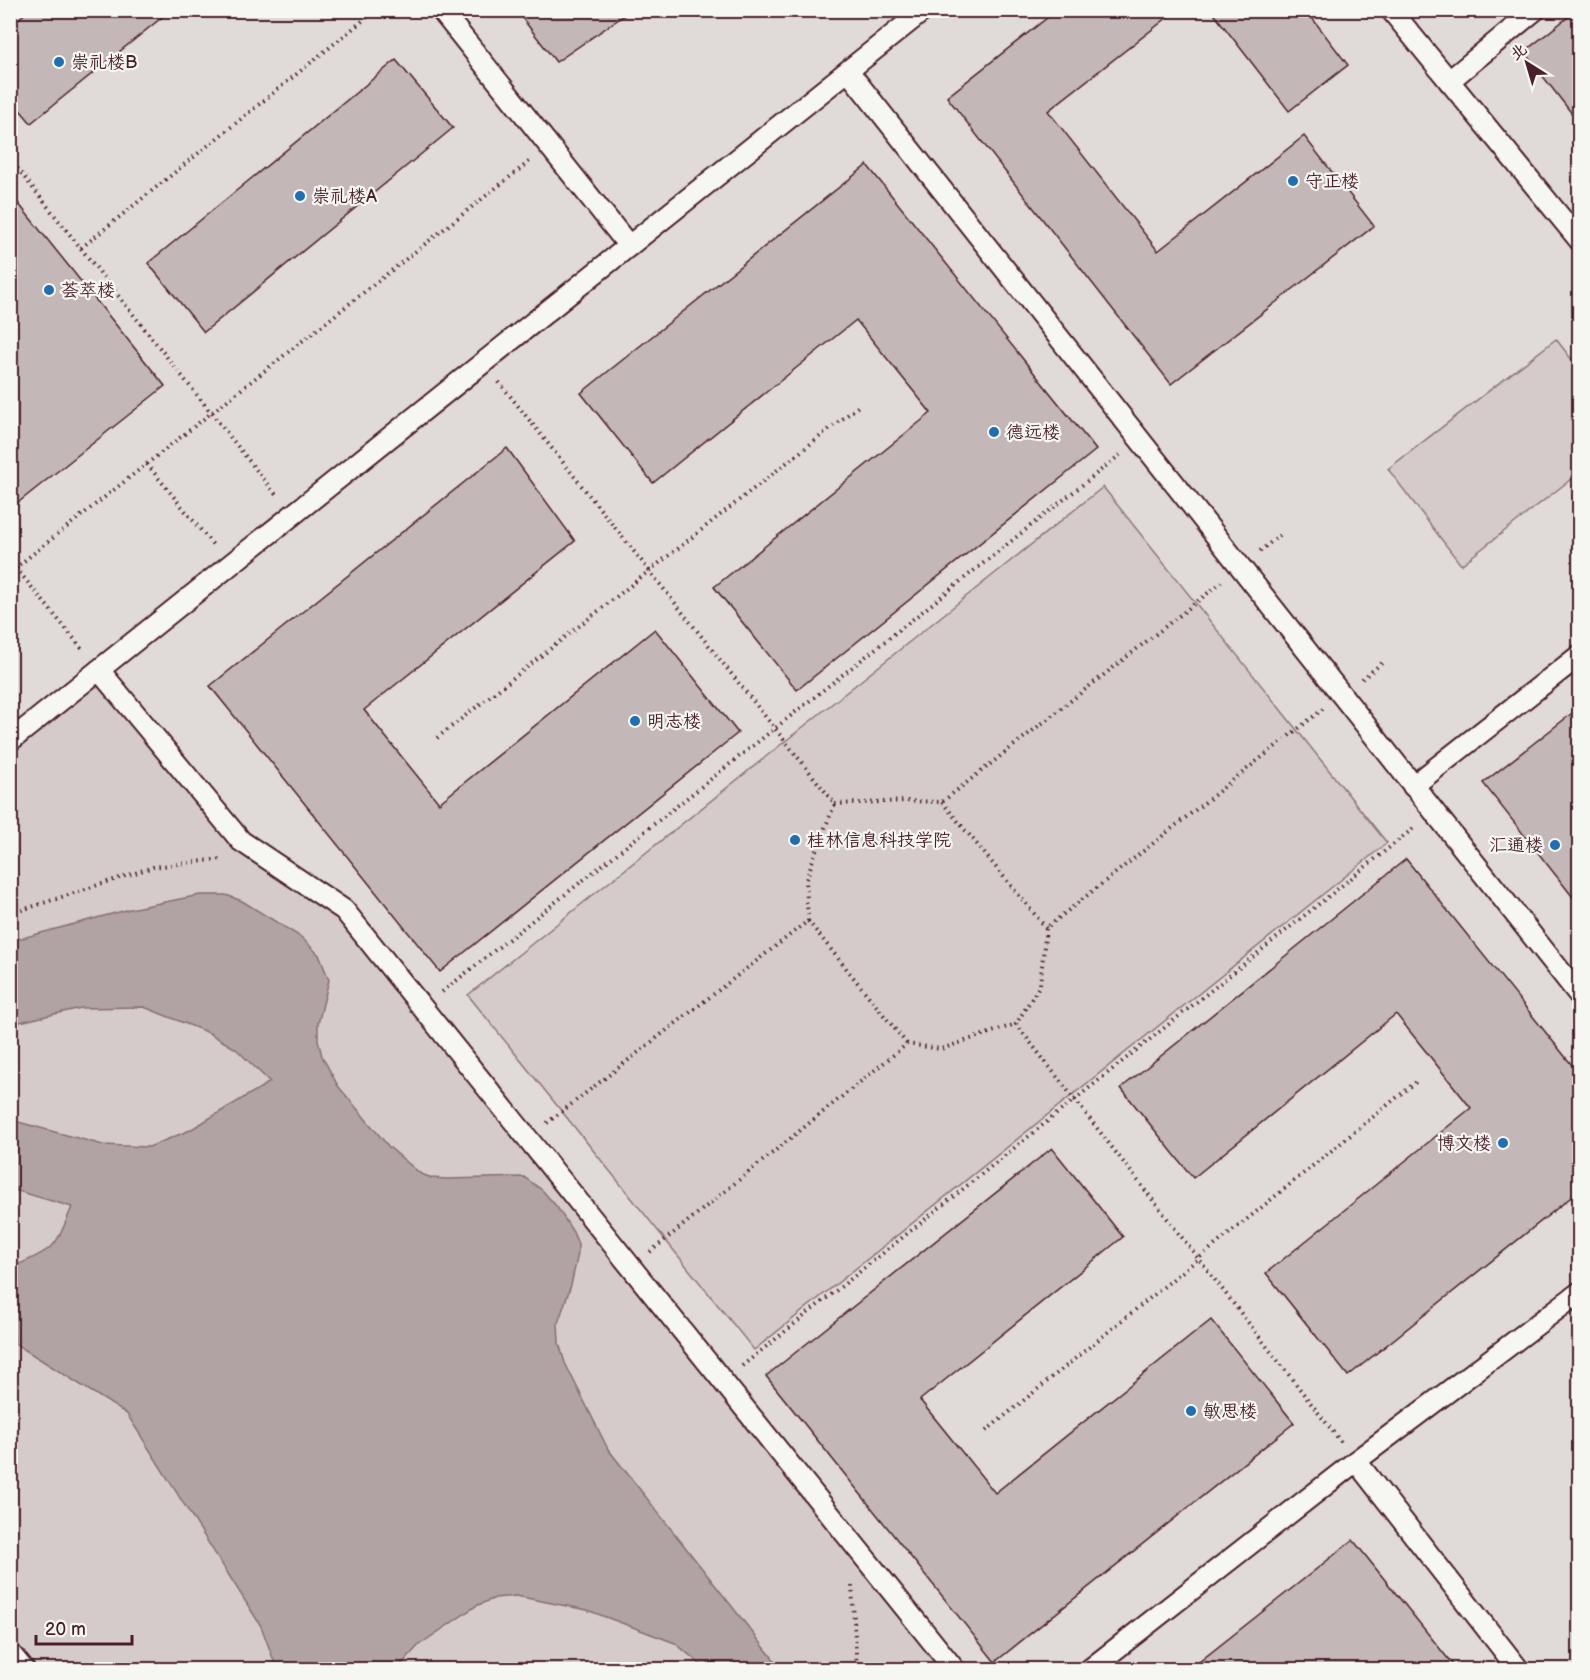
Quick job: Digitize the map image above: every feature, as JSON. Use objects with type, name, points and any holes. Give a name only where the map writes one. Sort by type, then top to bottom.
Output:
[{"type":"lane","points":[[441,10],[629,246]]},
{"type":"lane","points":[[10,741],[924,10]]},
{"type":"lane","points":[[1391,10],[1580,241]]},
{"type":"lane","points":[[1449,81],[1535,10]]},
{"type":"lane","points":[[848,71],[1580,996]]},
{"type":"lane","points":[[1413,786],[1580,655]]},
{"type":"lane","points":[[99,669],[241,841],[344,910],[955,1670]]},
{"type":"lane","points":[[1089,1670],[1356,1461],[1580,1292]]},
{"type":"lane","points":[[1356,1461],[1519,1670]]},
{"type":"lane","points":[[10,1653],[24,1670]]},
{"type":"path","points":[[81,248],[376,10]]},
{"type":"path","points":[[10,572],[549,146]]},
{"type":"path","points":[[10,159],[293,515]]},
{"type":"path","points":[[483,362],[835,804]]},
{"type":"path","points":[[436,738],[860,405]]},
{"type":"path","points":[[422,1007],[1140,440]]},
{"type":"path","points":[[147,464],[230,565]]},
{"type":"path","points":[[835,804],[942,802],[1281,534]]},
{"type":"path","points":[[16,568],[99,669]]},
{"type":"path","points":[[1046,928],[1382,663]]},
{"type":"path","points":[[835,804],[806,880],[808,921],[907,1044],[940,1049],[1016,1024],[1040,985],[1046,928],[942,802]]},
{"type":"path","points":[[723,1382],[1434,812]]},
{"type":"path","points":[[10,914],[153,867],[261,854]]},
{"type":"path","points":[[528,1139],[808,921]]},
{"type":"path","points":[[1016,1024],[1356,1461]]},
{"type":"path","points":[[631,1267],[907,1044]]},
{"type":"path","points":[[986,1431],[1416,1082]]},
{"type":"path","points":[[851,1581],[857,1670]]},
{"type":"shaded area","name":"桂林信息科技学院","points":[[11,11],[1579,11],[1579,1669],[11,1669]]},
{"type":"shaded area","points":[[1556,339],[1579,369],[1579,473],[1461,565],[1388,469]]},
{"type":"shaded area","points":[[1103,487],[1387,843],[754,1350],[468,995]]},
{"type":"shaded area","points":[[99,670],[241,841],[344,910],[955,1669],[24,1670],[11,1653],[11,741]]},
{"type":"shaded area","points":[[200,895],[226,895],[242,901],[301,937],[319,955],[329,980],[318,1024],[318,1040],[322,1056],[338,1086],[389,1147],[421,1174],[432,1178],[524,1177],[542,1190],[557,1207],[578,1244],[571,1285],[558,1323],[559,1343],[565,1363],[608,1449],[779,1669],[706,1669],[675,1643],[587,1610],[516,1596],[495,1598],[476,1606],[419,1645],[397,1669],[277,1669],[261,1626],[127,1414],[11,1341],[11,1268],[49,1249],[56,1242],[72,1207],[11,1189],[11,1120],[103,1145],[149,1147],[190,1130],[270,1082],[236,1049],[209,1033],[144,1007],[81,1008],[11,1024],[11,941],[130,909]]},
{"type":"building","name":"崇礼楼B","points":[[29,10],[171,10],[31,123],[10,98],[10,26]]},
{"type":"building","points":[[516,10],[632,10],[556,62]]},
{"type":"building","name":"守正楼","points":[[1057,10],[1177,10],[1048,111],[1158,251],[1304,136],[1374,226],[1171,384],[947,97]]},
{"type":"building","points":[[1211,10],[1306,10],[1348,65],[1289,111]]},
{"type":"building","points":[[1577,10],[1580,10],[1580,124],[1524,52]]},
{"type":"building","name":"崇礼楼A","points":[[396,60],[453,128],[204,332],[148,263]]},
{"type":"building","name":"德远楼","points":[[867,165],[1096,450],[797,690],[714,587],[931,413],[856,320],[653,483],[581,393]]},
{"type":"building","name":"荟萃楼","points":[[10,193],[165,386],[10,509]]},
{"type":"building","name":"明志楼","points":[[507,448],[575,541],[364,710],[439,803],[655,629],[738,733],[440,972],[210,686]]},
{"type":"building","name":"汇通楼","points":[[1580,707],[1580,906],[1483,783]]},
{"type":"building","name":"博文楼","points":[[1406,859],[1580,1075],[1580,1190],[1348,1376],[1266,1273],[1471,1108],[1396,1014],[1193,1178],[1121,1088]]},
{"type":"building","name":"敏思楼","points":[[1052,1148],[1123,1237],[920,1400],[995,1493],[1211,1320],[1294,1423],[995,1662],[766,1376]]},
{"type":"building","points":[[1353,1540],[1457,1670],[1189,1670]]},
{"type":"place","name":"崇礼楼B","points":[[59,62]]},
{"type":"place","name":"守正楼","points":[[1293,181]]},
{"type":"place","name":"崇礼楼A","points":[[300,196]]},
{"type":"place","name":"荟萃楼","points":[[49,290]]},
{"type":"place","name":"德远楼","points":[[994,432]]},
{"type":"place","name":"明志楼","points":[[635,721]]},
{"type":"place","name":"桂林信息科技学院","points":[[795,840]]},
{"type":"place","name":"汇通楼","points":[[1555,845]]},
{"type":"place","name":"博文楼","points":[[1503,1143]]},
{"type":"place","name":"敏思楼","points":[[1191,1411]]}]
